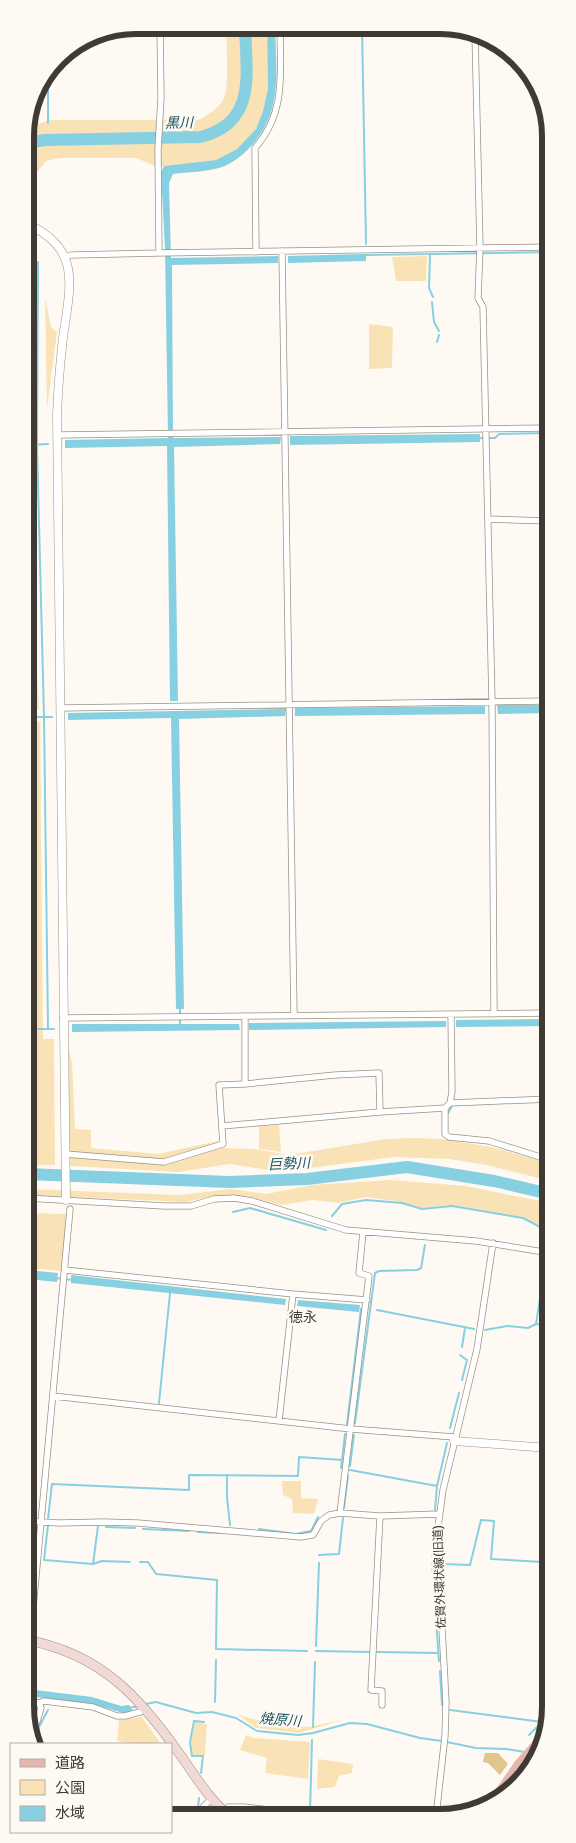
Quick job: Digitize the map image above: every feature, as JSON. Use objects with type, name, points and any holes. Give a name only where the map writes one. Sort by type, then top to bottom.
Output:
[{"type":"main road","points":[[34,1642],[68,1652],[98,1666],[128,1690],[156,1720],[211,1799],[222,1809]]},
{"type":"main road","points":[[503,1787],[519,1764],[535,1746]]},
{"type":"street","points":[[160,34],[161,98],[158,149],[161,253]]},
{"type":"street","points":[[256,252],[255,148],[266,136],[276,114],[280,95],[280,34]]},
{"type":"street","points":[[475,40],[480,248],[478,298],[483,307],[489,519],[494,1014]]},
{"type":"street","points":[[34,228],[51,237],[65,257],[70,273],[70,291],[58,374],[57,435],[66,1200]]},
{"type":"street","points":[[65,257],[72,255],[256,252],[283,256],[542,247]]},
{"type":"street","points":[[283,256],[294,1015]]},
{"type":"street","points":[[57,435],[175,432],[285,438],[486,435],[542,429]]},
{"type":"street","points":[[489,519],[542,521]]},
{"type":"street","points":[[60,708],[174,706],[290,710],[492,707],[542,702]]},
{"type":"street","points":[[63,1018],[542,1013]]},
{"type":"street","points":[[222,1126],[445,1108],[450,1103],[452,1092],[451,1014]]},
{"type":"street","points":[[245,1016],[245,1084]]},
{"type":"street","points":[[65,1154],[164,1162],[223,1144],[219,1085],[379,1073],[380,1112]]},
{"type":"street","points":[[450,1103],[542,1099]]},
{"type":"street","points":[[445,1108],[445,1134],[449,1137],[489,1141],[542,1158]]},
{"type":"street","points":[[34,1198],[190,1206],[214,1199],[234,1198],[252,1200],[328,1225],[362,1232],[442,1237],[542,1252]]},
{"type":"street","points":[[34,1591],[70,1209]]},
{"type":"street","points":[[340,1513],[352,1429],[369,1276],[359,1273],[362,1232]]},
{"type":"street","name":"佐賀外環状線(旧道)","points":[[437,1809],[445,1736],[446,1702],[437,1535],[439,1514],[454,1439],[477,1349],[493,1243]]},
{"type":"street","points":[[65,1270],[292,1299],[367,1300]]},
{"type":"street","points":[[279,1421],[292,1299]]},
{"type":"street","points":[[53,1396],[352,1429],[542,1447]]},
{"type":"street","points":[[34,1521],[129,1523],[301,1537],[313,1535],[320,1521],[329,1515],[340,1513],[380,1516],[439,1514]]},
{"type":"street","points":[[380,1516],[371,1690],[382,1691],[382,1705]]},
{"type":"street","points":[[34,1702],[93,1707],[117,1716],[125,1716],[147,1710]]},
{"type":"street","points":[[36,1726],[41,1708],[39,1702]]},
{"type":"street","points":[[202,1809],[211,1799]]},
{"type":"street","points":[[228,1809],[228,1807],[261,1809]]},
{"type":"green space","points":[[226,34],[242,34],[244,65],[242,91],[238,103],[232,114],[221,126],[201,134],[42,135],[34,139],[35,125],[50,120],[199,120],[212,112],[223,100],[227,76]]},
{"type":"green space","points":[[249,34],[267,34],[268,89],[263,111],[256,129],[237,149],[216,160],[155,166],[136,158],[60,158],[46,161],[34,176],[34,148],[48,143],[203,141],[219,136],[234,126],[242,115],[248,101],[251,71]]},
{"type":"green space","points":[[427,256],[426,281],[396,281],[392,257]]},
{"type":"green space","points":[[45,298],[51,327],[57,332],[47,408]]},
{"type":"green space","points":[[369,324],[393,327],[392,368],[369,369]]},
{"type":"green space","points":[[34,613],[39,709],[34,709]]},
{"type":"green space","points":[[34,722],[40,722],[43,1039],[54,1039],[55,1165],[34,1165]]},
{"type":"green space","points":[[68,1048],[72,1062],[75,1129],[91,1130],[91,1148],[158,1154],[218,1141],[223,1148],[255,1149],[288,1155],[386,1139],[441,1139],[492,1147],[542,1161],[542,1179],[486,1165],[449,1159],[394,1157],[280,1172],[230,1164],[178,1172],[70,1166]]},
{"type":"green space","points":[[279,1125],[281,1152],[259,1149],[259,1126]]},
{"type":"green space","points":[[391,1180],[466,1186],[542,1201],[542,1226],[523,1217],[452,1205],[422,1208],[402,1202],[366,1197],[338,1203],[313,1200],[281,1205],[246,1196],[214,1196],[186,1202],[34,1195],[34,1189],[179,1195],[231,1189],[266,1194],[311,1185]]},
{"type":"green space","points":[[34,1213],[66,1214],[62,1271],[34,1269]]},
{"type":"green space","points":[[282,1481],[301,1481],[301,1498],[318,1499],[314,1514],[293,1513],[292,1499],[283,1495]]},
{"type":"green space","points":[[238,1715],[272,1724],[309,1727],[346,1719],[299,1733],[256,1728]]},
{"type":"green space","points":[[142,1717],[160,1743],[117,1741],[119,1720]]},
{"type":"green space","points":[[195,1722],[207,1724],[205,1755],[193,1755],[191,1740]]},
{"type":"green space","points":[[246,1735],[254,1738],[310,1742],[308,1779],[265,1773],[267,1758],[240,1750]]},
{"type":"green space","points":[[318,1759],[353,1764],[352,1773],[339,1776],[335,1787],[317,1789]]},
{"type":"shaded area","points":[[485,1753],[498,1753],[508,1764],[500,1775],[488,1763],[483,1762]]},
{"type":"water","points":[[267,34],[275,34],[276,88],[269,117],[263,131],[246,151],[229,164],[208,170],[173,174],[169,183],[171,258],[278,256],[278,263],[172,265],[173,438],[281,437],[280,444],[174,447],[178,701],[170,701],[167,446],[65,448],[65,440],[168,438],[165,249],[161,173],[164,166],[216,160],[237,149],[256,129],[263,111],[268,89]]},
{"type":"water","points":[[368,254],[366,261],[288,263],[288,256]]},
{"type":"water","points":[[480,434],[480,442],[290,445],[290,436]]},
{"type":"water","points":[[497,705],[542,705],[542,713],[498,714]]},
{"type":"water","points":[[485,706],[485,714],[295,716],[295,708]]},
{"type":"water","points":[[286,709],[285,716],[179,719],[184,1009],[176,1009],[171,718],[68,720],[68,713]]},
{"type":"water","points":[[542,1019],[542,1026],[456,1027],[456,1020]]},
{"type":"water","points":[[446,1021],[446,1027],[249,1030],[249,1023]]},
{"type":"water","points":[[72,1024],[239,1024],[240,1030],[72,1032]]},
{"type":"water","points":[[34,1271],[58,1273],[57,1282],[34,1280]]},
{"type":"water","points":[[71,1275],[286,1299],[285,1305],[71,1283]]},
{"type":"water","points":[[298,1300],[360,1305],[359,1312],[297,1306]]},
{"type":"water","points":[[34,1690],[92,1697],[121,1706],[129,1705],[133,1711],[123,1713],[93,1704],[34,1697]]},
{"type":"waterway","name":"黒川","points":[[34,142],[200,137],[219,130],[232,120],[240,108],[245,94],[247,61],[245,34]]},
{"type":"waterway","points":[[362,34],[366,244]]},
{"type":"waterway","points":[[48,84],[48,123]]},
{"type":"waterway","points":[[366,255],[542,252]]},
{"type":"waterway","points":[[430,254],[429,288],[433,297]]},
{"type":"waterway","points":[[34,262],[38,262],[37,445],[44,717],[48,1029],[54,1029]]},
{"type":"waterway","points":[[432,302],[434,322],[439,331]]},
{"type":"waterway","points":[[437,342],[439,335]]},
{"type":"waterway","points":[[478,438],[495,438],[499,434],[542,433]]},
{"type":"waterway","points":[[34,445],[48,444]]},
{"type":"waterway","points":[[34,717],[52,717]]},
{"type":"waterway","points":[[180,1008],[180,1025]]},
{"type":"waterway","points":[[38,1029],[48,1029]]},
{"type":"waterway","points":[[448,1113],[453,1104]]},
{"type":"waterway","name":"巨勢川","points":[[34,1174],[229,1182],[307,1179],[407,1167],[494,1181],[542,1192]]},
{"type":"waterway","points":[[332,1216],[342,1204],[366,1200],[402,1203],[422,1209],[452,1206],[523,1218],[542,1228]]},
{"type":"waterway","points":[[233,1212],[250,1208],[326,1230]]},
{"type":"waterway","points":[[355,1423],[375,1273],[379,1271],[417,1270],[421,1268],[425,1245]]},
{"type":"waterway","points":[[55,1278],[73,1280]]},
{"type":"waterway","points":[[485,1330],[507,1326],[528,1328],[536,1324],[542,1292]]},
{"type":"waterway","points":[[159,1403],[170,1293]]},
{"type":"waterway","points":[[347,1424],[361,1309]]},
{"type":"waterway","points":[[377,1310],[474,1329]]},
{"type":"waterway","points":[[536,1324],[542,1324]]},
{"type":"waterway","points":[[462,1347],[465,1328]]},
{"type":"waterway","points":[[460,1355],[467,1360],[462,1380]]},
{"type":"waterway","points":[[450,1428],[459,1393]]},
{"type":"waterway","points":[[341,1468],[345,1434]]},
{"type":"waterway","points":[[350,1466],[354,1435]]},
{"type":"waterway","points":[[435,1510],[437,1486],[447,1443]]},
{"type":"waterway","points":[[48,1519],[52,1484],[189,1490],[189,1475],[298,1476],[299,1457],[342,1460]]},
{"type":"waterway","points":[[350,1470],[437,1486]]},
{"type":"waterway","points":[[227,1475],[230,1525]]},
{"type":"waterway","points":[[344,1508],[348,1476]]},
{"type":"waterway","points":[[259,1529],[296,1534],[311,1531],[318,1517]]},
{"type":"waterway","points":[[319,1555],[339,1554],[343,1518]]},
{"type":"waterway","points":[[442,1564],[470,1565],[481,1520],[494,1521],[491,1559],[542,1562]]},
{"type":"waterway","points":[[48,1525],[44,1560],[93,1564],[98,1526]]},
{"type":"waterway","points":[[106,1527],[135,1528]]},
{"type":"waterway","points":[[143,1529],[189,1531]]},
{"type":"waterway","points":[[198,1532],[220,1533]]},
{"type":"waterway","points":[[434,1535],[432,1564],[439,1661]]},
{"type":"waterway","points":[[93,1564],[102,1561],[130,1562]]},
{"type":"waterway","points":[[140,1562],[148,1562],[156,1574],[217,1580],[216,1649],[307,1651]]},
{"type":"waterway","points":[[316,1646],[319,1563]]},
{"type":"waterway","points":[[316,1651],[370,1652]]},
{"type":"waterway","points":[[377,1652],[438,1653]]},
{"type":"waterway","points":[[215,1702],[216,1660]]},
{"type":"waterway","points":[[313,1727],[315,1662]]},
{"type":"waterway","points":[[440,1671],[442,1705]]},
{"type":"waterway","name":"焼原川","points":[[146,1704],[156,1702],[196,1713],[212,1712],[236,1718],[257,1731],[298,1735],[350,1723],[367,1724],[420,1738],[476,1748],[525,1752]]},
{"type":"waterway","name":"焼原川","points":[[129,1708],[139,1706]]},
{"type":"waterway","points":[[37,1733],[48,1710]]},
{"type":"waterway","points":[[450,1710],[541,1722]]},
{"type":"waterway","points":[[201,1773],[203,1756],[192,1756],[190,1742],[194,1721],[204,1722]]},
{"type":"waterway","points":[[529,1735],[541,1723]]},
{"type":"waterway","points":[[310,1809],[312,1740]]},
{"type":"waterway","points":[[198,1809],[199,1798]]},
{"type":"district","name":"徳永","points":[[303,1317]]}]
